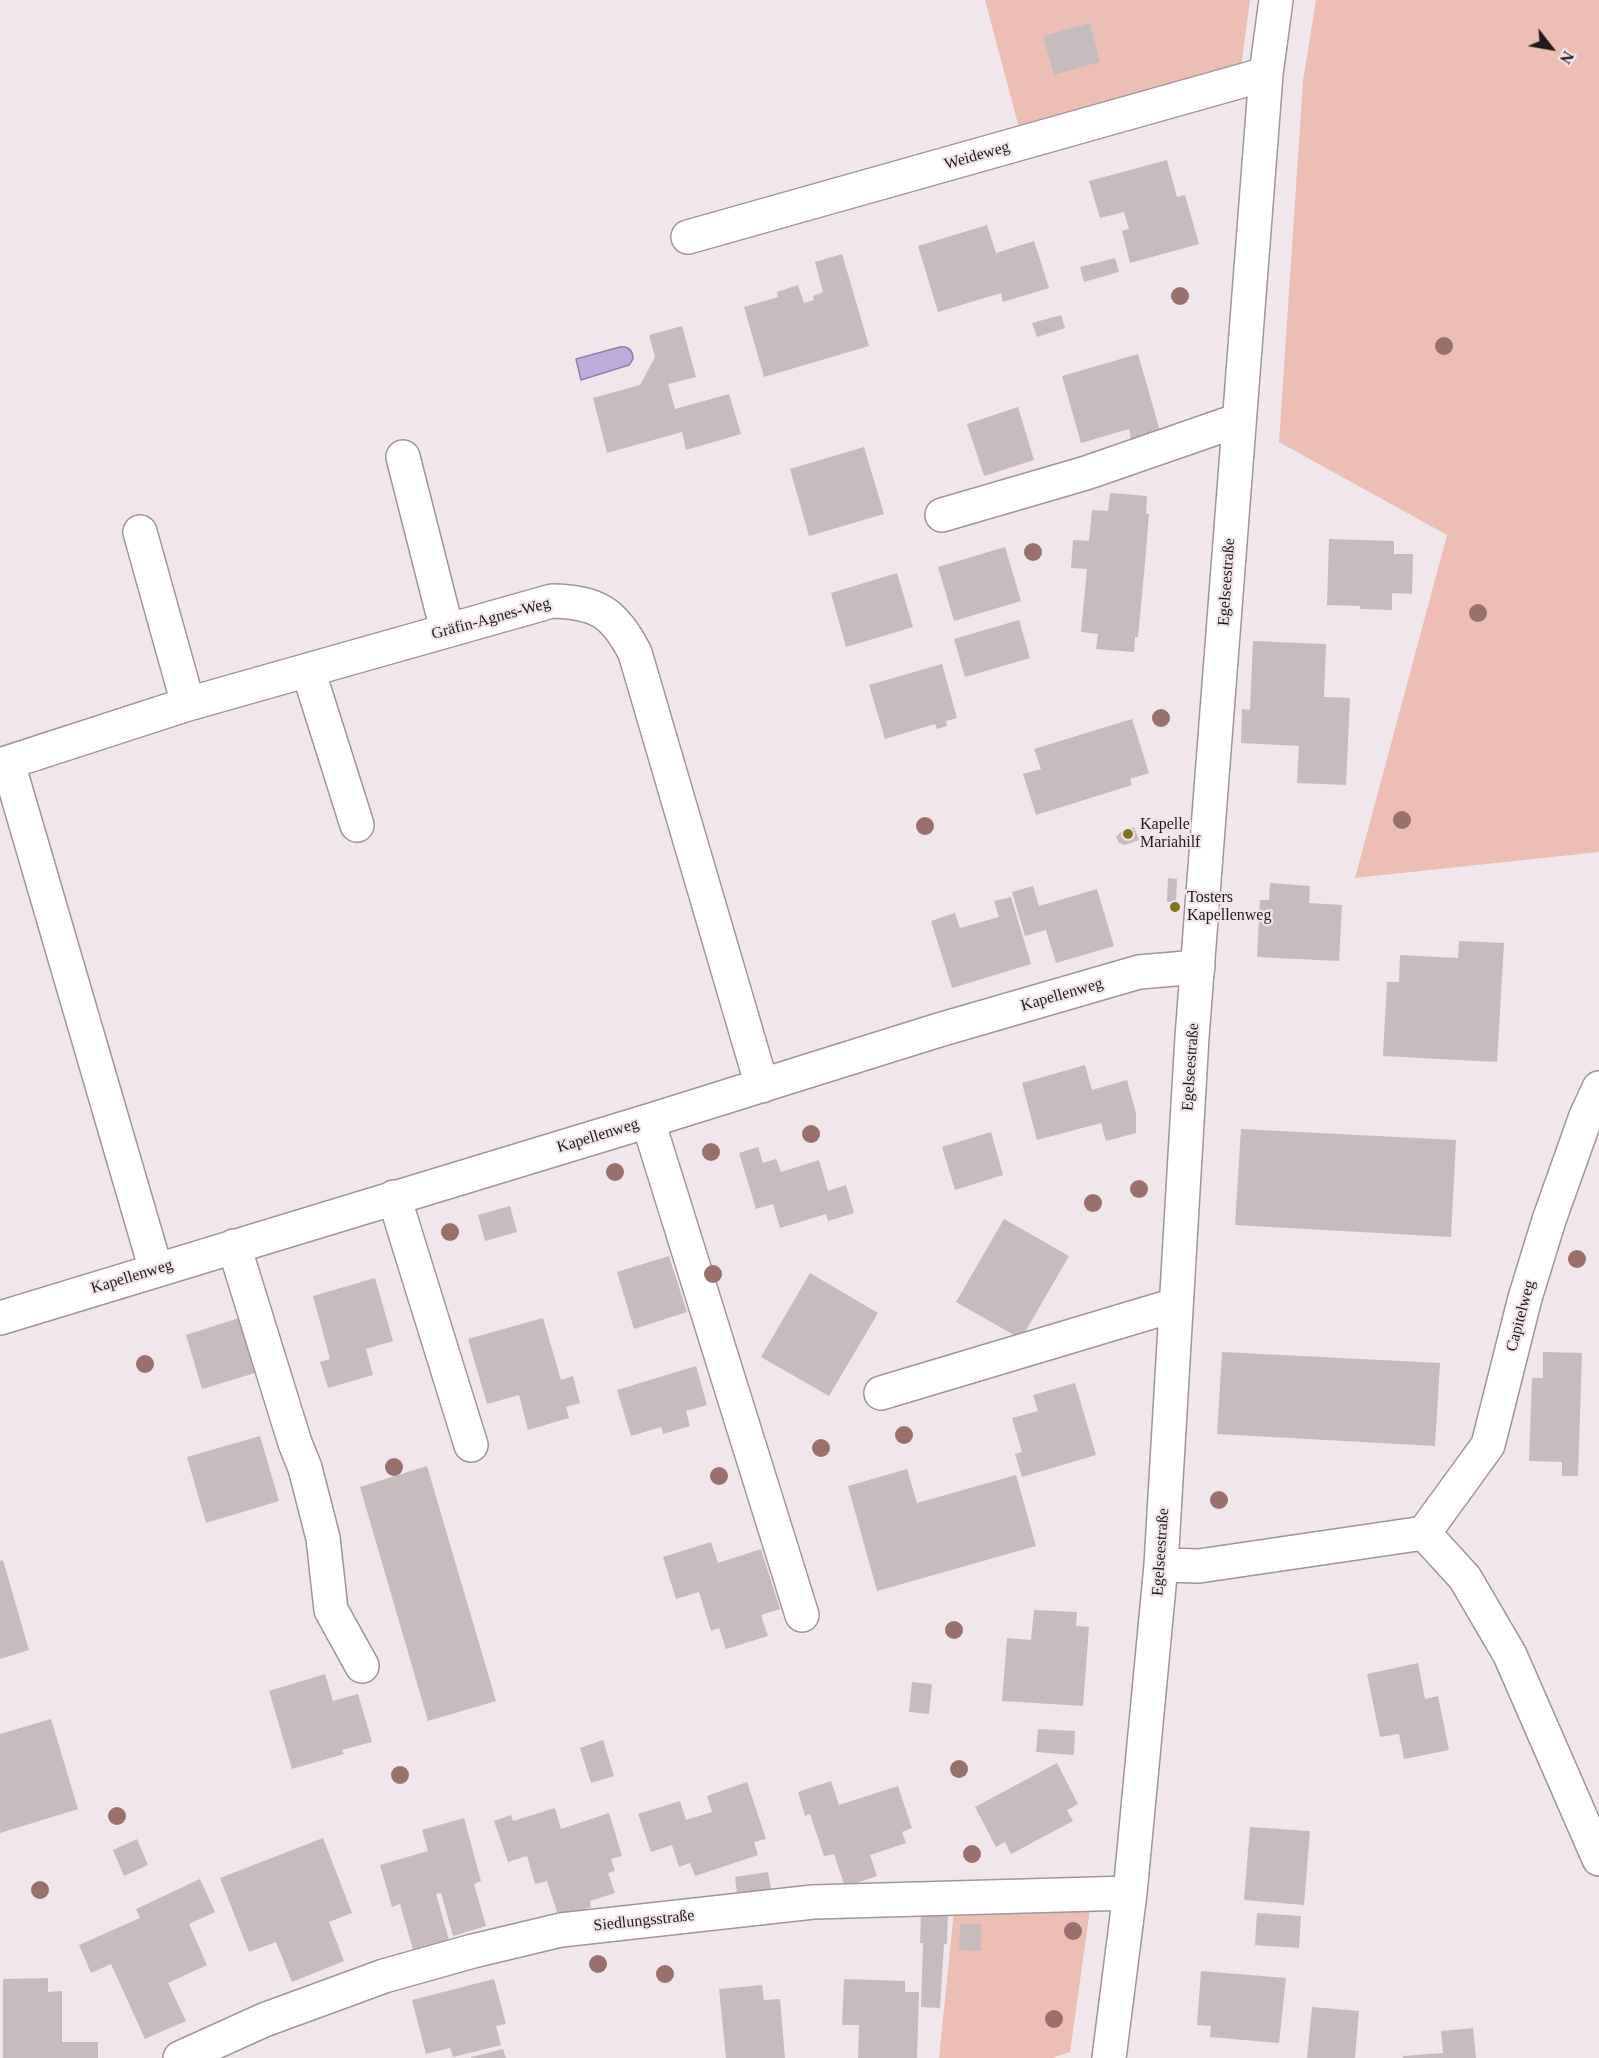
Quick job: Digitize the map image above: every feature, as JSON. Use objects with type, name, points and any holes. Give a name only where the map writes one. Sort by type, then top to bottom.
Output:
[{"type":"street","name":"Egelseestraße","points":[[1109,2058],[1130,1893],[1161,1565],[1197,967],[1266,74],[1276,0]]},
{"type":"street","name":"Weideweg","points":[[688,237],[1266,74]]},
{"type":"street","points":[[942,515],[1086,472],[1239,420]]},
{"type":"street","points":[[403,457],[447,630]]},
{"type":"street","points":[[140,532],[188,704]]},
{"type":"street","name":"Gräfin-Agnes-Weg","points":[[4,764],[188,704],[447,630],[552,601],[579,601],[602,611],[623,629],[635,653],[762,1086]]},
{"type":"street","points":[[308,670],[357,825]]},
{"type":"street","points":[[4,764],[156,1269]]},
{"type":"street","name":"Kapellenweg","points":[[0,1318],[939,1030],[1139,972],[1197,967]]},
{"type":"street","name":"Capitelweg","points":[[1424,1533],[1488,1445],[1525,1298],[1549,1220],[1586,1116],[1599,1088]]},
{"type":"street","points":[[648,1121],[802,1615]]},
{"type":"street","points":[[394,1197],[471,1445]]},
{"type":"street","points":[[234,1246],[295,1443],[305,1468],[323,1538],[331,1610],[362,1666]]},
{"type":"street","points":[[881,1393],[1175,1305]]},
{"type":"street","points":[[1161,1565],[1199,1566],[1424,1533],[1465,1578],[1510,1654],[1599,1859]]},
{"type":"street","name":"Siedlungsstraße","points":[[180,2058],[264,2020],[384,1976],[473,1951],[561,1930],[813,1902],[1130,1893]]},
{"type":"shaded area","points":[[985,0],[1250,0],[1239,82],[1023,143]]},
{"type":"shaded area","points":[[1316,0],[1599,0],[1599,852],[1355,878],[1447,535],[1279,442],[1303,81]]},
{"type":"shaded area","points":[[626,347],[631,351],[633,359],[629,365],[581,380],[576,359]]},
{"type":"shaded area","points":[[1090,1909],[1070,2052],[1052,2058],[939,2058],[954,1910]]},
{"type":"building","points":[[1090,23],[1100,62],[1054,75],[1043,36]]},
{"type":"building","points":[[1167,160],[1177,197],[1185,195],[1199,244],[1130,263],[1122,231],[1129,229],[1124,212],[1100,218],[1089,181]]},
{"type":"building","points":[[987,225],[996,253],[1034,241],[1049,288],[1003,302],[1001,293],[938,312],[918,246]]},
{"type":"building","points":[[842,254],[869,346],[764,377],[744,307],[778,297],[777,292],[798,285],[804,303],[814,300],[813,296],[823,292],[815,262]]},
{"type":"building","points":[[1115,258],[1119,272],[1084,282],[1080,267]]},
{"type":"building","points":[[1061,315],[1065,328],[1037,337],[1032,323]]},
{"type":"building","points":[[682,326],[696,377],[668,384],[675,409],[729,394],[741,434],[686,450],[682,432],[607,453],[593,398],[640,385],[655,357],[649,335]]},
{"type":"building","points":[[1138,354],[1160,431],[1131,439],[1129,429],[1081,443],[1062,376]]},
{"type":"building","points":[[1018,407],[1034,460],[984,476],[967,424]]},
{"type":"building","points":[[864,447],[884,514],[809,536],[790,469]]},
{"type":"building","points":[[1110,493],[1147,496],[1146,514],[1149,514],[1138,637],[1135,637],[1134,652],[1096,649],[1098,634],[1081,632],[1087,569],[1071,568],[1073,540],[1089,541],[1092,510],[1108,511]]},
{"type":"building","points":[[1329,539],[1394,541],[1394,554],[1413,554],[1412,594],[1392,593],[1392,610],[1327,605]]},
{"type":"building","points":[[1005,547],[1021,601],[954,621],[938,567]]},
{"type":"building","points":[[897,573],[913,627],[846,647],[831,593]]},
{"type":"building","points":[[1019,620],[1030,658],[965,677],[954,639]]},
{"type":"building","points":[[1253,641],[1326,644],[1324,697],[1350,698],[1346,785],[1297,783],[1299,746],[1241,743],[1242,709],[1250,710]]},
{"type":"building","points":[[942,664],[957,718],[946,721],[947,726],[937,729],[935,724],[885,739],[869,685]]},
{"type":"building","points":[[1132,719],[1149,773],[1130,779],[1132,785],[1036,815],[1023,774],[1041,769],[1034,749]]},
{"type":"building","name":"Kapelle Mariahilf","points":[[1134,827],[1139,840],[1125,845],[1119,843],[1116,837],[1121,832]]},
{"type":"building","points":[[1168,878],[1177,879],[1176,902],[1167,902]]},
{"type":"building","points":[[1270,883],[1310,886],[1309,903],[1342,905],[1339,961],[1257,957],[1260,900],[1269,900]]},
{"type":"building","points":[[1033,886],[1039,906],[1097,889],[1114,946],[1056,963],[1046,930],[1025,936],[1012,892]]},
{"type":"building","points":[[1011,897],[1031,964],[952,988],[931,921],[955,913],[960,928],[999,917],[994,901]]},
{"type":"building","points":[[1459,941],[1504,943],[1497,1062],[1383,1056],[1387,982],[1399,982],[1400,955],[1458,958]]},
{"type":"building","points":[[1085,1065],[1092,1090],[1127,1080],[1136,1113],[1136,1133],[1106,1141],[1101,1123],[1037,1140],[1022,1083]]},
{"type":"building","points":[[1241,1129],[1456,1140],[1451,1237],[1235,1225]]},
{"type":"building","points":[[991,1132],[1003,1175],[955,1190],[942,1147]]},
{"type":"building","points":[[758,1147],[763,1163],[776,1159],[781,1172],[819,1160],[828,1191],[846,1185],[854,1213],[828,1221],[826,1214],[780,1228],[773,1204],[756,1209],[739,1153]]},
{"type":"building","points":[[510,1206],[517,1232],[485,1241],[478,1215]]},
{"type":"building","points":[[1004,1219],[1069,1256],[1021,1339],[956,1302]]},
{"type":"building","points":[[669,1256],[687,1312],[634,1329],[617,1272]]},
{"type":"building","points":[[810,1273],[878,1313],[829,1396],[761,1357]]},
{"type":"building","points":[[375,1278],[393,1341],[366,1349],[373,1375],[328,1388],[320,1362],[330,1359],[313,1296]]},
{"type":"building","points":[[239,1318],[255,1373],[202,1389],[186,1335]]},
{"type":"building","points":[[543,1318],[561,1380],[573,1376],[580,1403],[566,1407],[569,1418],[528,1430],[519,1395],[487,1404],[468,1339]]},
{"type":"building","points":[[1222,1352],[1440,1363],[1435,1446],[1217,1434]]},
{"type":"building","points":[[1543,1352],[1582,1353],[1578,1476],[1562,1476],[1562,1462],[1529,1461],[1532,1378],[1543,1378]]},
{"type":"building","points":[[696,1366],[707,1405],[686,1411],[690,1426],[663,1434],[661,1427],[631,1436],[617,1390]]},
{"type":"building","points":[[1075,1383],[1096,1455],[1022,1477],[1015,1454],[1022,1452],[1012,1418],[1038,1411],[1033,1395]]},
{"type":"building","points":[[260,1436],[279,1501],[206,1523],[187,1457]]},
{"type":"building","points":[[427,1466],[496,1701],[428,1721],[360,1487]]},
{"type":"building","points":[[907,1469],[917,1503],[1016,1475],[1036,1546],[877,1591],[848,1486]]},
{"type":"building","points":[[711,1542],[718,1563],[761,1549],[780,1609],[761,1615],[768,1636],[726,1649],[719,1628],[711,1631],[699,1592],[676,1599],[663,1557]]},
{"type":"building","points":[[3,1560],[29,1650],[0,1659],[0,1561]]},
{"type":"building","points":[[1034,1610],[1077,1612],[1076,1626],[1089,1627],[1083,1706],[1002,1701],[1007,1638],[1031,1640]]},
{"type":"building","points":[[1418,1663],[1425,1699],[1438,1696],[1449,1750],[1404,1759],[1399,1734],[1380,1737],[1367,1674]]},
{"type":"building","points":[[325,1674],[333,1701],[358,1694],[372,1742],[342,1750],[344,1754],[292,1769],[269,1691]]},
{"type":"building","points":[[912,1682],[932,1684],[929,1714],[909,1712]]},
{"type":"building","points":[[51,1719],[78,1809],[0,1833],[0,1734]]},
{"type":"building","points":[[1038,1729],[1075,1731],[1074,1755],[1036,1752]]},
{"type":"building","points":[[603,1740],[614,1776],[591,1783],[580,1748]]},
{"type":"building","points":[[1057,1763],[1078,1804],[1067,1810],[1073,1821],[1011,1854],[1005,1842],[996,1847],[975,1807]]},
{"type":"building","points":[[831,1781],[839,1805],[898,1786],[912,1828],[902,1832],[906,1843],[870,1855],[877,1876],[845,1887],[834,1854],[824,1856],[810,1814],[805,1816],[798,1792]]},
{"type":"building","points":[[747,1782],[766,1839],[754,1842],[758,1855],[695,1876],[690,1863],[679,1867],[672,1845],[651,1852],[638,1814],[680,1801],[686,1820],[712,1812],[707,1796]]},
{"type":"building","points":[[555,1808],[561,1829],[609,1813],[622,1856],[611,1859],[615,1871],[608,1873],[615,1893],[590,1901],[591,1907],[559,1918],[547,1881],[535,1884],[527,1856],[508,1862],[494,1821],[511,1815],[513,1821]]},
{"type":"building","points":[[464,1818],[481,1881],[474,1884],[486,1926],[453,1936],[441,1893],[436,1894],[449,1940],[413,1950],[400,1904],[392,1907],[380,1865],[428,1851],[422,1830]]},
{"type":"building","points":[[1250,1827],[1310,1831],[1304,1905],[1244,1900]]},
{"type":"building","points":[[323,1838],[352,1913],[329,1922],[344,1961],[292,1982],[276,1942],[249,1952],[220,1878]]},
{"type":"building","points":[[137,1839],[148,1865],[124,1876],[113,1850]]},
{"type":"building","points":[[768,1872],[771,1889],[737,1894],[735,1877]]},
{"type":"building","points":[[200,1879],[215,1912],[189,1924],[207,1965],[168,1983],[186,2021],[145,2039],[111,1964],[91,1973],[79,1945],[140,1918],[136,1909]]},
{"type":"building","points":[[921,1911],[948,1913],[940,2008],[921,2007],[923,1943],[920,1943]]},
{"type":"building","points":[[1257,1913],[1301,1916],[1299,1948],[1255,1945]]},
{"type":"building","points":[[960,1924],[981,1924],[981,1951],[959,1950]]},
{"type":"building","points":[[1201,1971],[1286,1978],[1279,2043],[1210,2037],[1211,2026],[1197,2025]]},
{"type":"building","points":[[48,1978],[48,1992],[62,1991],[62,2042],[98,2042],[98,2058],[3,2058],[3,1979]]},
{"type":"building","points":[[494,1979],[506,2024],[496,2026],[501,2045],[453,2057],[450,2048],[426,2054],[412,2000]]},
{"type":"building","points":[[844,1979],[905,1981],[905,1992],[919,1992],[917,2058],[858,2058],[859,2025],[842,2025]]},
{"type":"building","points":[[762,1985],[764,2000],[780,1999],[785,2058],[726,2058],[719,1989]]},
{"type":"building","points":[[1312,2007],[1359,2011],[1355,2058],[1307,2058]]},
{"type":"building","points":[[1473,2028],[1476,2058],[1403,2058],[1403,2056],[1443,2053],[1441,2031]]},
{"type":"building","points":[[503,2049],[506,2058],[471,2058],[471,2057]]},
{"type":"place","name":"Kapelle Mariahilf","points":[[1128,834]]},
{"type":"place","name":"Tosters Kapellenweg","points":[[1175,907]]}]
